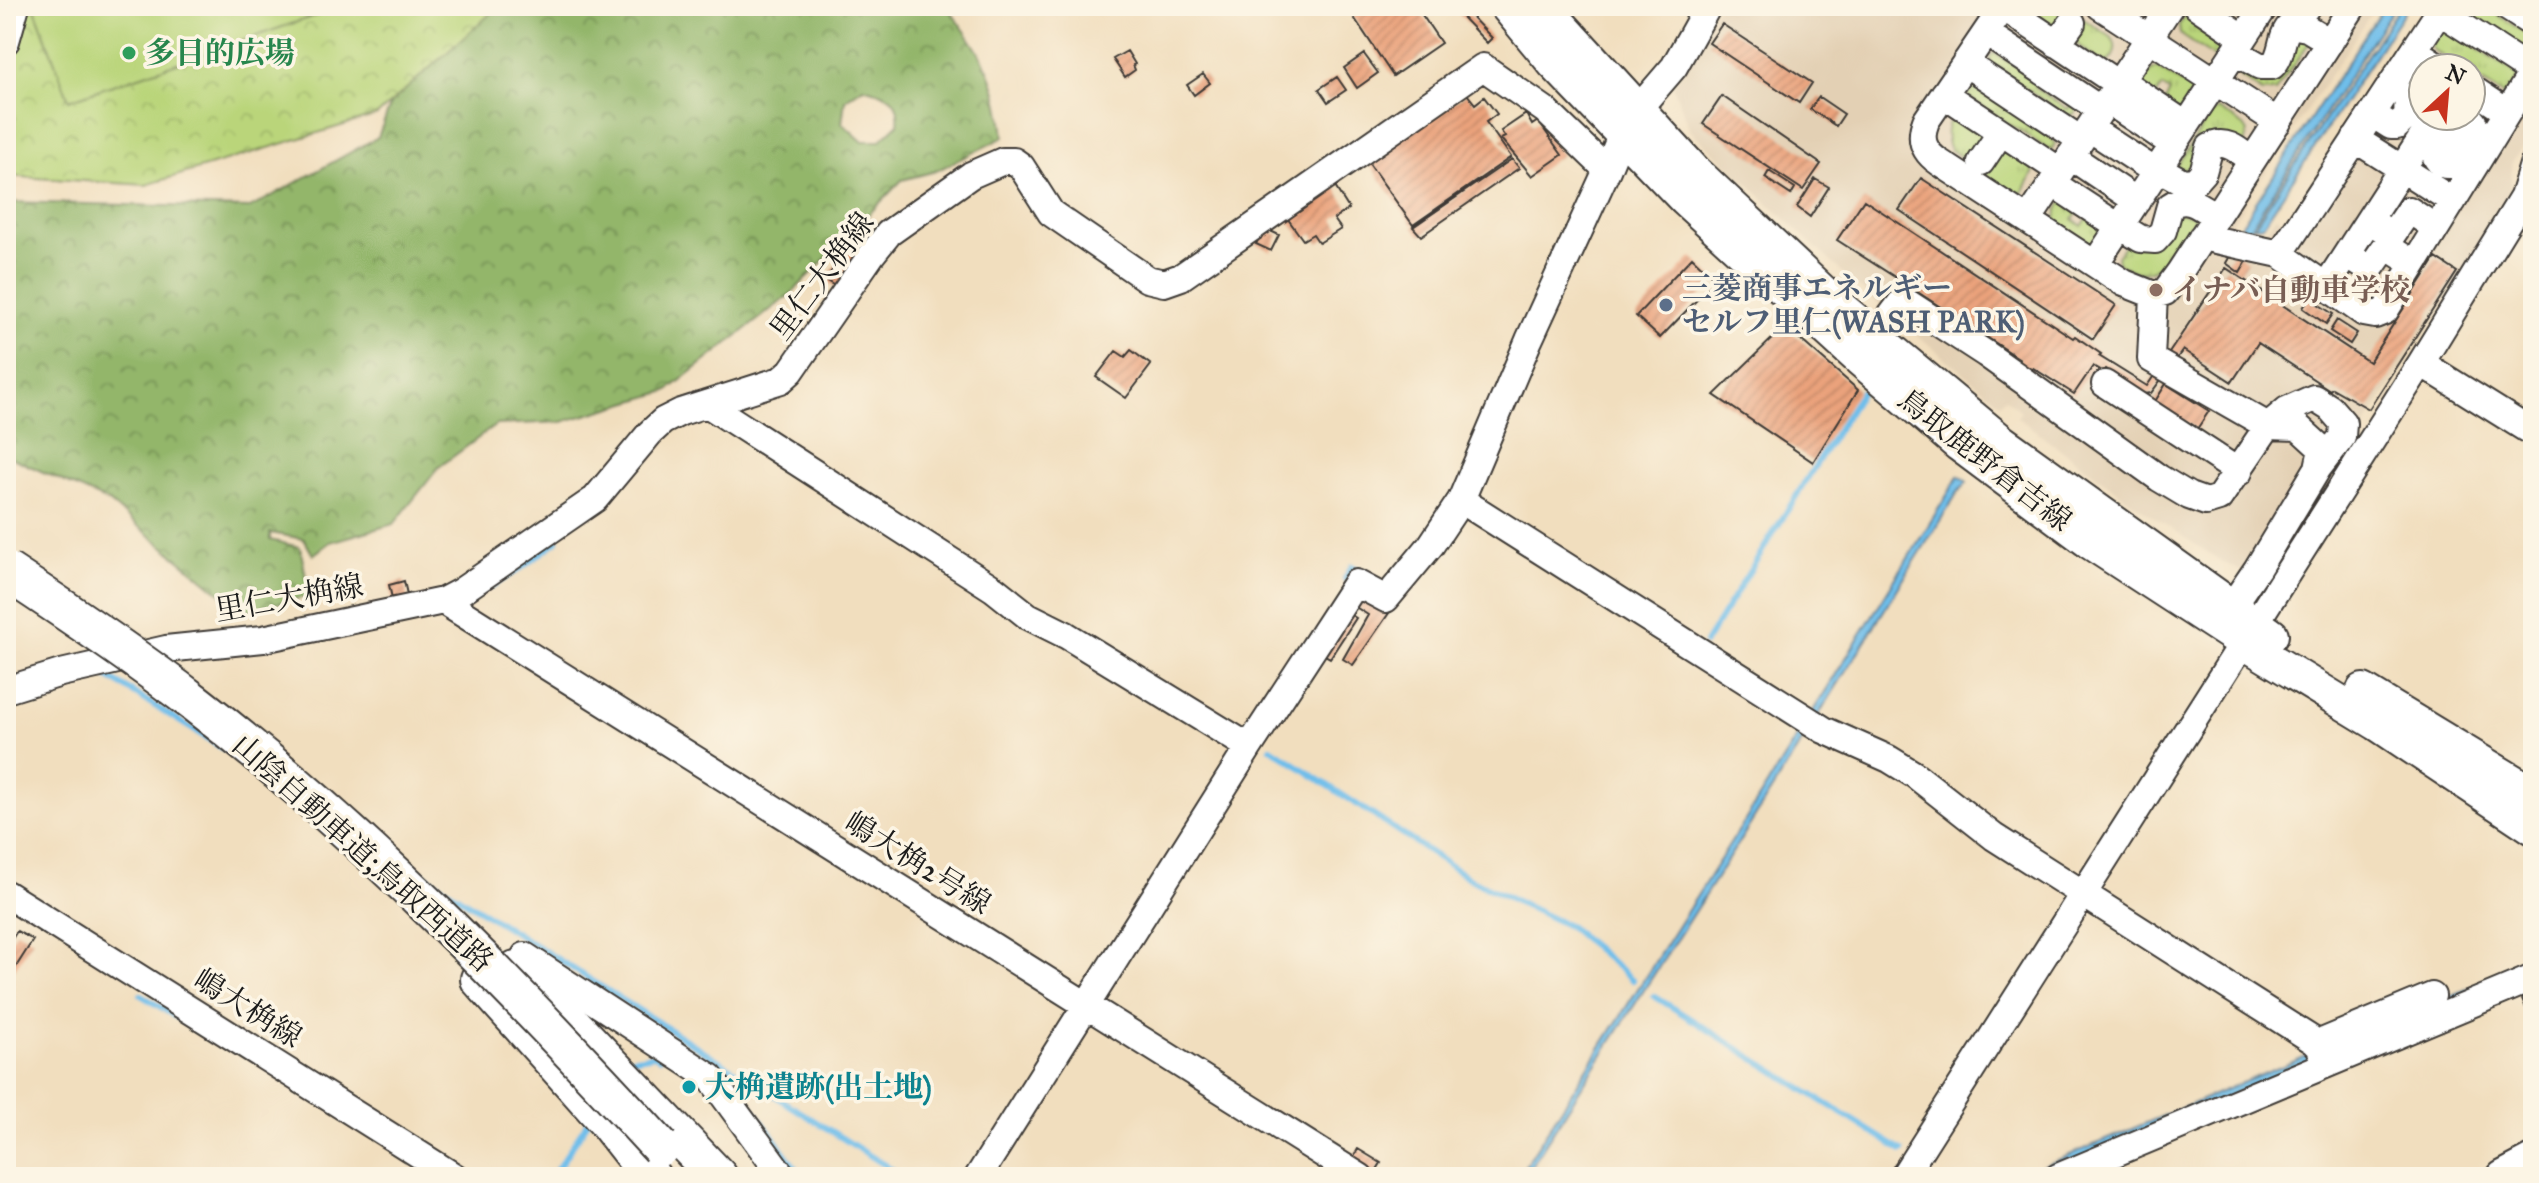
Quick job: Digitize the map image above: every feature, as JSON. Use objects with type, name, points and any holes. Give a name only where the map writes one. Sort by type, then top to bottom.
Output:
[{"type":"highway","name":"山陰自動車道;鳥取西道路","points":[[6,570],[104,636],[195,703],[274,767],[414,894],[550,1029],[658,1159]]},
{"type":"highway","name":"山陰自動車道;鳥取西道路","points":[[6,587],[96,646],[187,713],[266,778],[396,895],[658,1159],[684,1177]]},
{"type":"highway","points":[[658,1159],[718,1177]]},
{"type":"main road","name":"鳥取鹿野倉吉線","points":[[1506,6],[1554,64],[1695,171],[1833,301],[2003,442],[2377,724],[2533,828]]},
{"type":"main road","name":"鳥取鹿野倉吉線","points":[[1544,6],[1685,200],[1859,359],[1959,445],[2089,542],[2243,625],[2533,793]]},
{"type":"main road","points":[[2503,1177],[2533,1161]]},
{"type":"street","points":[[6,41],[16,6]]},
{"type":"street","points":[[978,1177],[1356,583],[1386,599],[1431,545],[1461,500],[1523,353],[1630,123],[1674,67],[1708,6]]},
{"type":"street","points":[[2100,6],[2278,122]]},
{"type":"street","points":[[2028,220],[2170,6]]},
{"type":"street","points":[[2197,6],[2248,24]]},
{"type":"street","points":[[2301,6],[2305,9],[2307,6]]},
{"type":"street","points":[[2120,227],[2121,157],[2089,128],[2065,33],[2003,7],[1926,121],[1921,134],[1923,145],[1929,155],[2124,283],[2154,295],[2165,292],[2353,6]]},
{"type":"street","points":[[2505,6],[2533,24]]},
{"type":"street","points":[[2120,227],[2141,239],[2155,240],[2163,231],[2170,206],[2180,200],[2195,203],[2209,227],[2280,254],[2364,313],[2375,315],[2385,311],[2533,71],[2441,9],[2280,254]]},
{"type":"street","points":[[2248,24],[2260,66],[2272,66],[2279,57],[2284,34],[2291,25],[2307,28],[2330,42]]},
{"type":"street","points":[[2095,264],[2216,81],[2248,24]]},
{"type":"street","points":[[1986,33],[2121,157],[2183,182],[2195,181],[2203,172],[2210,147],[2221,143],[2252,161]]},
{"type":"street","points":[[1965,63],[2089,128],[2121,157],[2137,201]]},
{"type":"street","name":"里仁大桷線","points":[[6,690],[61,673],[166,649],[263,639],[443,601],[481,579],[595,499],[663,421],[781,380],[791,371],[889,233],[971,175],[1003,161],[1014,161],[1021,166],[1051,213],[1147,279],[1164,283],[1181,277],[1483,67],[1545,110],[1607,170]]},
{"type":"street","points":[[1944,94],[2001,132],[2089,128]]},
{"type":"street","points":[[2487,105],[2507,112]]},
{"type":"street","points":[[2372,114],[2391,126],[2397,126],[2407,116]]},
{"type":"street","points":[[1981,162],[2001,132]]},
{"type":"street","points":[[2326,286],[2426,132]]},
{"type":"street","points":[[2449,132],[2441,163],[2453,201]]},
{"type":"street","points":[[2121,157],[2180,135]]},
{"type":"street","points":[[2355,139],[2402,168],[2441,163]]},
{"type":"street","points":[[1903,1177],[2082,892],[2243,625],[2421,363],[2523,197],[2533,165]]},
{"type":"street","points":[[2369,220],[2392,235],[2409,210],[2436,228]]},
{"type":"street","points":[[2347,254],[2370,269],[2386,246],[2414,264]]},
{"type":"street","points":[[2154,295],[2151,359],[2268,426]]},
{"type":"street","points":[[1875,337],[1903,300],[1986,354],[2159,478],[2206,502],[2219,498],[2268,426],[2287,410],[2314,398],[2330,408],[2343,423],[2342,437],[2318,468],[2257,569],[2243,625]]},
{"type":"street","points":[[2421,363],[2533,433]]},
{"type":"street","points":[[2105,384],[2239,472]]},
{"type":"street","points":[[707,404],[994,589],[1028,616],[1066,635],[1249,747]]},
{"type":"street","points":[[1461,500],[1824,730],[1902,767],[1994,837],[2082,892],[2322,1054]]},
{"type":"street","name":"嶋大桷2号線","points":[[443,601],[1360,1177]]},
{"type":"street","name":"嶋大桷線","points":[[10,905],[455,1177]]},
{"type":"street","points":[[525,956],[710,1077],[783,1177]]},
{"type":"street","points":[[2322,1054],[2533,978]]},
{"type":"street","points":[[2058,1177],[2322,1054],[2432,996]]},
{"type":"shaded area","name":"イナバ自動車学校","points":[[1718,6],[2376,6],[2231,224],[2231,228],[2244,236],[2262,235],[2276,216],[2285,222],[2428,6],[2533,6],[2533,135],[2513,160],[2509,198],[2265,584],[2221,561],[2143,510],[2017,417],[2021,411],[2005,398],[2000,403],[1856,285],[1690,130],[1673,86]]},
{"type":"green space","points":[[6,6],[499,6],[377,115],[146,185],[6,176]]},
{"type":"green space","name":"多目的広場","points":[[34,6],[344,6],[69,100]]},
{"type":"green space","points":[[428,6],[959,6],[951,12],[973,42],[994,84],[1004,137],[936,171],[902,180],[792,293],[667,391],[562,422],[496,425],[439,467],[394,524],[330,542],[313,555],[304,539],[270,533],[270,540],[300,547],[310,596],[242,611],[109,502],[6,455],[6,202],[250,208],[378,137]],"holes":[[[863,87],[885,94],[897,107],[898,124],[880,141],[862,141],[842,123],[845,100]]]},
{"type":"green space","points":[[2025,6],[2063,6],[2111,37],[2115,44],[2113,56],[2104,64]]},
{"type":"green space","points":[[2457,6],[2484,6],[2533,38],[2533,55],[2531,57]]},
{"type":"green space","points":[[2188,13],[2228,40],[2218,56],[2213,57],[2180,34],[2179,25]]},
{"type":"green space","points":[[2443,27],[2482,52],[2436,52],[2431,43]]},
{"type":"green space","points":[[2291,34],[2311,40],[2275,92],[2262,92],[2240,77],[2241,67],[2261,74]]},
{"type":"green space","points":[[1993,53],[2040,80],[2035,88],[2068,109],[2073,100],[2077,106],[2075,113],[2068,116],[1992,67],[1990,58]]},
{"type":"green space","points":[[2487,55],[2519,76],[2505,96],[2487,85]]},
{"type":"green space","points":[[2157,68],[2192,90],[2180,114],[2165,102],[2170,91],[2162,87],[2155,96],[2141,84]]},
{"type":"green space","points":[[1972,87],[1977,87],[2051,137],[2055,143],[2051,151],[1968,97]]},
{"type":"green space","points":[[2218,109],[2244,126],[2248,132],[2244,143],[2197,170],[2175,168],[2212,113]]},
{"type":"green space","points":[[1954,114],[2036,168],[2023,192],[2013,194],[1950,149],[1947,131]]},
{"type":"green space","points":[[2063,200],[2080,210],[2073,219],[2082,226],[2088,217],[2105,227],[2094,244],[2089,244],[2056,221]]},
{"type":"green space","points":[[2174,212],[2196,216],[2164,261],[2143,272],[2131,270],[2118,262],[2117,256],[2127,241]]},
{"type":"water","points":[[2384,6],[2395,6],[2246,234],[2238,230]]},
{"type":"water","points":[[2400,6],[2408,6],[2263,225],[2254,226]]},
{"type":"water","points":[[1959,476],[1967,482],[1524,1177],[1518,1177],[1746,819]]},
{"type":"water","points":[[2533,957],[2533,966],[2038,1177],[2017,1177],[2484,982]]},
{"type":"building","points":[[1355,6],[1416,6],[1441,43],[1393,76],[1349,10]]},
{"type":"building","points":[[1464,9],[1492,38],[1487,43],[1459,14]]},
{"type":"building","points":[[1722,24],[1812,83],[1799,103],[1709,43]]},
{"type":"building","points":[[1127,51],[1135,70],[1125,77],[1113,59]]},
{"type":"building","points":[[1364,54],[1378,73],[1357,88],[1344,68]]},
{"type":"building","points":[[1203,74],[1210,83],[1194,95],[1187,85]]},
{"type":"building","points":[[1337,77],[1346,90],[1328,102],[1319,89]]},
{"type":"building","points":[[1467,94],[1475,104],[1484,97],[1497,114],[1486,122],[1511,157],[1413,225],[1365,158]]},
{"type":"building","points":[[1722,96],[1821,164],[1803,190],[1703,124]]},
{"type":"building","points":[[1819,97],[1844,114],[1836,126],[1810,109]]},
{"type":"building","points":[[1526,114],[1532,125],[1538,121],[1562,155],[1532,176],[1501,139],[1505,137],[1501,131]]},
{"type":"building","points":[[1512,159],[1519,168],[1421,236],[1413,227]]},
{"type":"building","points":[[1769,171],[1795,188],[1791,195],[1765,178]]},
{"type":"building","points":[[1921,178],[2116,305],[2093,339],[1899,210]]},
{"type":"building","points":[[1815,179],[1829,187],[1810,217],[1797,207]]},
{"type":"building","points":[[1332,182],[1349,209],[1334,219],[1341,229],[1319,243],[1313,234],[1303,240],[1285,215]]},
{"type":"building","points":[[1864,200],[2147,386],[2226,268],[2369,362],[2436,258],[2457,272],[2369,409],[2332,388],[2330,390],[2258,343],[2232,382],[2183,350],[2151,393],[2143,394],[2105,369],[2103,372],[2093,366],[2074,394],[2033,368],[2027,372],[2019,364],[2020,359],[1913,289],[1910,293],[1902,291],[1904,283],[1837,240]]},
{"type":"building","points":[[1264,228],[1279,235],[1271,251],[1256,244]]},
{"type":"building","points":[[851,250],[859,255],[838,288],[825,280]]},
{"type":"building","points":[[2233,251],[2247,261],[2240,273],[2226,263]]},
{"type":"building","points":[[1692,257],[1716,280],[1660,338],[1636,316]]},
{"type":"building","points":[[2309,298],[2333,314],[2326,324],[2303,308]]},
{"type":"building","points":[[2337,320],[2357,333],[2350,344],[2330,331]]},
{"type":"building","points":[[1785,326],[1858,390],[1813,462],[1714,395]]},
{"type":"building","points":[[1131,350],[1151,365],[1126,398],[1096,377],[1116,351],[1125,357]]},
{"type":"building","points":[[2166,384],[2209,411],[2197,429],[2154,403]]},
{"type":"building","points":[[404,581],[408,599],[393,603],[389,585]]},
{"type":"building","points":[[1363,595],[1389,613],[1353,665],[1343,659],[1368,615],[1354,606]]},
{"type":"building","points":[[1345,611],[1356,618],[1330,658],[1319,652]]},
{"type":"building","points":[[17,931],[33,940],[14,970],[6,965],[6,948]]},
{"type":"building","points":[[2533,991],[2533,1025],[2521,996]]},
{"type":"building","points":[[1358,1149],[1381,1163],[1373,1176],[1351,1162]]},
{"type":"waterway","points":[[2527,159],[2533,145]]},
{"type":"waterway","points":[[1705,643],[1861,392]]},
{"type":"waterway","points":[[490,587],[557,541]]},
{"type":"waterway","points":[[1345,579],[1352,566],[1368,575]]},
{"type":"waterway","points":[[105,675],[224,749]]},
{"type":"waterway","points":[[1271,748],[1472,880],[1570,927],[1633,980]]},
{"type":"waterway","points":[[416,870],[904,1177]]},
{"type":"waterway","points":[[141,995],[199,1031]]},
{"type":"waterway","points":[[1654,996],[1902,1151]]},
{"type":"waterway","points":[[626,1064],[629,1059],[655,1055],[659,1058]]},
{"type":"waterway","points":[[733,1094],[743,1095],[802,1177]]},
{"type":"waterway","points":[[552,1177],[589,1120]]},
{"type":"place","name":"多目的広場","points":[[129,53]]},
{"type":"place","name":"イナバ自動車学校","points":[[2156,290]]},
{"type":"place","name":"三菱商事エネルギー セルフ里仁(WASH PARK)","points":[[1666,305]]},
{"type":"place","name":"大桷遺跡(出土地)","points":[[689,1087]]}]
